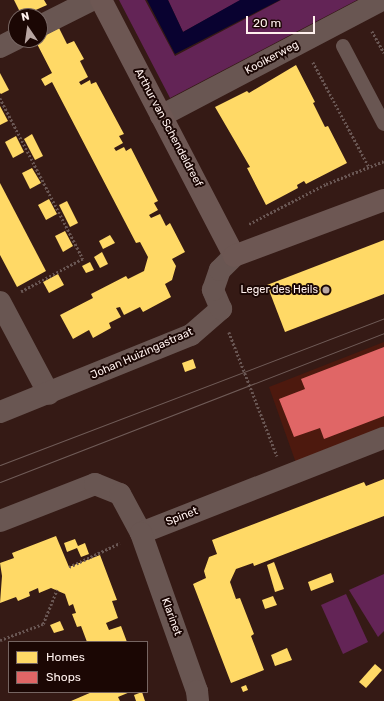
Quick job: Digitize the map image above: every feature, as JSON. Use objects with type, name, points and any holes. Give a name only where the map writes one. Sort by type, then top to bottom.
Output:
[{"type":"street","points":[[48,22],[92,0]]},
{"type":"street","name":"Arthur van Schendeldreef","points":[[101,0],[229,246]]},
{"type":"street","name":"Kooikerweg","points":[[161,116],[382,0]]},
{"type":"street","points":[[221,309],[213,290],[229,246],[384,200]]},
{"type":"street","points":[[1,303],[48,394]]},
{"type":"street","name":"Johan Huizingastraat","points":[[0,412],[48,394],[191,335],[221,309]]},
{"type":"street","name":"Spinet","points":[[141,533],[384,438]]},
{"type":"street","points":[[0,520],[95,484],[120,494],[141,533]]},
{"type":"street","name":"Klarinet","points":[[141,533],[197,691],[198,701]]},
{"type":"lane","points":[[343,46],[384,124]]},
{"type":"path","points":[[303,42],[369,167]]},
{"type":"path","points":[[0,98],[83,259],[1,303]]},
{"type":"path","points":[[229,246],[326,184],[384,161]]},
{"type":"path","points":[[221,309],[285,477]]},
{"type":"path","points":[[69,567],[141,533]]},
{"type":"path","points":[[0,640],[43,624],[57,590]]},
{"type":"shaded area","points":[[119,0],[145,0],[175,56],[281,0],[357,0],[170,98]]},
{"type":"shaded area","points":[[147,0],[168,0],[183,32],[240,0],[280,0],[175,54]]},
{"type":"shaded area","points":[[168,0],[241,0],[183,32]]},
{"type":"shaded area","points":[[384,342],[384,448],[302,480],[269,387]]},
{"type":"shaded area","points":[[384,574],[384,631],[378,637],[349,590]]},
{"type":"shaded area","points":[[346,594],[368,642],[343,654],[321,605]]},
{"type":"building: Homes","points":[[14,0],[44,0],[47,5],[40,8],[18,8]]},
{"type":"building: Homes","points":[[59,28],[67,44],[74,41],[84,59],[80,61],[88,77],[79,82],[81,85],[90,80],[91,84],[96,82],[124,134],[119,136],[123,143],[114,148],[116,151],[124,147],[126,151],[131,148],[158,201],[154,203],[158,210],[149,215],[151,218],[160,214],[166,226],[170,223],[185,252],[172,259],[176,266],[172,280],[165,284],[171,297],[143,312],[140,307],[124,315],[120,307],[116,308],[121,317],[109,323],[111,328],[93,338],[89,330],[73,339],[60,315],[93,298],[91,294],[126,276],[128,279],[144,271],[148,257],[140,242],[136,243],[52,82],[45,86],[41,79],[52,73],[39,48],[48,48],[48,34]]},
{"type":"building: Homes","points":[[296,65],[315,102],[313,103],[325,127],[328,126],[347,163],[306,184],[304,181],[297,185],[298,188],[266,205],[247,168],[250,167],[215,107],[247,91],[249,93]]},
{"type":"building: Homes","points":[[0,73],[9,90],[1,94],[0,93]]},
{"type":"building: Homes","points":[[0,106],[8,121],[0,125]]},
{"type":"building: Homes","points":[[32,134],[43,156],[35,160],[24,139]]},
{"type":"building: Homes","points":[[16,136],[24,152],[13,158],[5,142]]},
{"type":"building: Homes","points":[[32,168],[41,183],[30,189],[22,173]]},
{"type":"building: Homes","points":[[0,183],[46,271],[17,287],[0,255]]},
{"type":"building: Homes","points":[[49,199],[57,214],[46,220],[38,205]]},
{"type":"building: Homes","points":[[67,201],[78,223],[70,227],[59,205]]},
{"type":"building: Homes","points":[[65,231],[73,246],[63,252],[55,236]]},
{"type":"building: Homes","points":[[110,235],[115,243],[103,249],[99,241]]},
{"type":"building: Homes","name":"Leger des Heils","points":[[384,240],[384,294],[285,332],[267,285]]},
{"type":"building: Homes","points":[[102,252],[108,264],[100,268],[94,257]]},
{"type":"building: Homes","points":[[90,262],[94,270],[86,273],[82,266]]},
{"type":"building: Homes","points":[[58,274],[64,285],[49,293],[43,282]]},
{"type":"building: Homes","points":[[193,359],[196,368],[185,372],[182,363]]},
{"type":"building: Homes","points":[[384,479],[384,516],[254,566],[253,563],[236,569],[230,582],[236,599],[240,598],[254,634],[251,636],[264,670],[231,683],[193,584],[206,578],[204,571],[209,557],[217,554],[212,540],[364,482],[366,486]]},
{"type":"building: Homes","points":[[56,536],[69,567],[100,555],[117,600],[112,601],[118,618],[106,623],[109,630],[121,626],[127,641],[87,641],[81,626],[77,627],[72,614],[76,613],[73,604],[69,606],[65,594],[51,588],[39,593],[38,588],[29,592],[30,596],[18,601],[16,597],[0,603],[2,576],[0,563],[14,558],[12,553]]},
{"type":"building: Homes","points":[[75,539],[78,546],[85,543],[89,554],[81,557],[77,548],[67,552],[64,543]]},
{"type":"building: Homes","points":[[274,562],[284,589],[275,592],[267,565]]},
{"type":"building: Homes","points":[[331,573],[334,582],[311,591],[308,582]]},
{"type":"building: Homes","points":[[273,596],[277,605],[265,609],[262,600]]},
{"type":"building: Homes","points":[[60,621],[64,630],[54,633],[50,625]]},
{"type":"building: Homes","points":[[287,648],[292,660],[275,666],[271,655]]},
{"type":"building: Homes","points":[[375,664],[382,670],[366,688],[359,682]]},
{"type":"building: Homes","points":[[246,685],[248,690],[243,692],[241,687]]},
{"type":"building: Homes","points":[[90,693],[128,693],[118,697],[120,701],[71,701]]},
{"type":"building: Homes","points":[[142,693],[145,701],[136,701],[134,695]]},
{"type":"building: Shops","points":[[384,347],[384,416],[324,439],[320,428],[294,437],[279,399],[305,389],[301,379]]},
{"type":"tram line","points":[[0,465],[384,318]]},
{"type":"tram line","points":[[0,482],[384,333]]},
{"type":"place","name":"Leger des Heils","points":[[326,290]]}]
